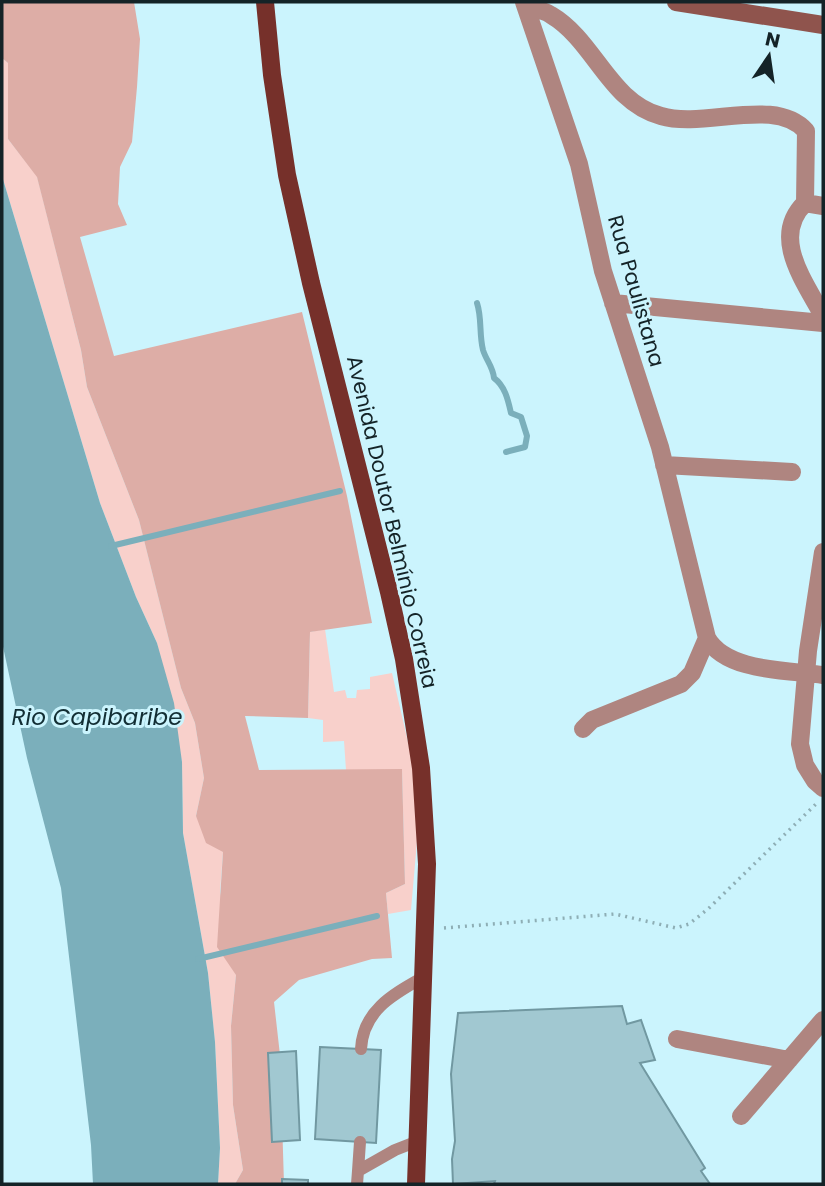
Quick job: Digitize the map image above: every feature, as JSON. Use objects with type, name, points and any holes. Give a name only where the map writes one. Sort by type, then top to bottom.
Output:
[{"type":"main road","name":"Avenida Doutor Belmínio Correia","points":[[265,2],[286,175],[404,659],[421,768],[427,864],[416,1184]]},
{"type":"street","points":[[676,2],[823,25]]},
{"type":"street","points":[[525,4],[550,13],[571,31],[625,96],[640,107],[660,116],[683,120],[774,114],[793,120],[806,131],[805,203],[796,211],[790,224],[789,244],[797,268],[823,316]]},
{"type":"street","name":"Rua Paulistana","points":[[525,4],[579,164],[603,271],[664,465],[707,638]]},
{"type":"street","points":[[805,203],[823,206]]},
{"type":"street","points":[[613,303],[823,323]]},
{"type":"street","points":[[664,465],[792,472]]},
{"type":"street","points":[[823,552],[815,674],[800,744],[805,765],[823,788]]},
{"type":"street","points":[[707,638],[713,648],[724,657],[740,663],[815,674]]},
{"type":"street","points":[[583,729],[592,720],[681,684],[692,673],[707,638]]},
{"type":"street","points":[[741,1116],[823,1020]]},
{"type":"street","points":[[677,1039],[789,1060]]},
{"type":"lane","points":[[361,1049],[362,1036],[379,1006],[422,978]]},
{"type":"lane","points":[[357,1177],[395,1150],[418,1141]]},
{"type":"lane","points":[[357,1177],[360,1142]]},
{"type":"path","points":[[424,930],[615,914],[676,928],[689,924],[708,909],[823,797]]},
{"type":"shaded area","points":[[2,2],[134,2],[140,39],[137,87],[132,142],[120,167],[118,204],[127,225],[80,237],[114,356],[302,312],[347,496],[372,623],[310,632],[308,718],[245,716],[259,770],[402,769],[405,884],[386,893],[392,958],[372,959],[299,980],[274,1002],[280,1055],[284,1184],[235,1184],[243,1170],[233,1105],[231,1026],[236,975],[217,947],[223,852],[206,843],[196,816],[204,778],[195,723],[181,688],[139,520],[87,387],[81,350],[37,177],[8,139],[8,63],[2,58]]},
{"type":"shaded area","points":[[2,58],[8,63],[8,139],[37,176],[81,350],[87,387],[139,520],[181,688],[195,723],[204,778],[196,816],[223,852],[220,892],[236,975],[231,1026],[233,1105],[243,1170],[235,1184],[218,1184],[220,1148],[215,1042],[208,973],[183,833],[182,762],[157,643],[136,597],[100,503],[2,176]]},
{"type":"shaded area","points":[[325,629],[334,692],[345,690],[347,698],[356,698],[357,690],[370,689],[370,677],[392,673],[416,777],[418,830],[411,910],[388,914],[386,893],[405,884],[402,770],[346,770],[344,741],[323,742],[323,720],[308,718],[310,632]]},
{"type":"water","name":"Rio Capibaribe","points":[[2,176],[100,503],[136,597],[157,643],[174,703],[182,762],[183,833],[208,973],[215,1042],[220,1148],[218,1184],[93,1184],[91,1145],[61,888],[27,758],[2,642]]},
{"type":"building","points":[[622,1006],[627,1024],[641,1020],[655,1060],[640,1063],[705,1168],[701,1171],[710,1184],[494,1184],[495,1181],[453,1184],[452,1159],[455,1141],[451,1074],[458,1013]]},
{"type":"building","points":[[320,1047],[381,1050],[376,1143],[315,1139]]},
{"type":"building","points":[[296,1051],[300,1140],[272,1142],[268,1053]]},
{"type":"building","points":[[282,1179],[308,1180],[308,1184],[282,1184]]},
{"type":"waterway","points":[[477,303],[484,354],[494,378],[506,394],[511,413],[521,417],[527,436],[525,447],[506,452]]},
{"type":"waterway","points":[[111,546],[340,491]]},
{"type":"waterway","points":[[198,959],[377,916]]}]
